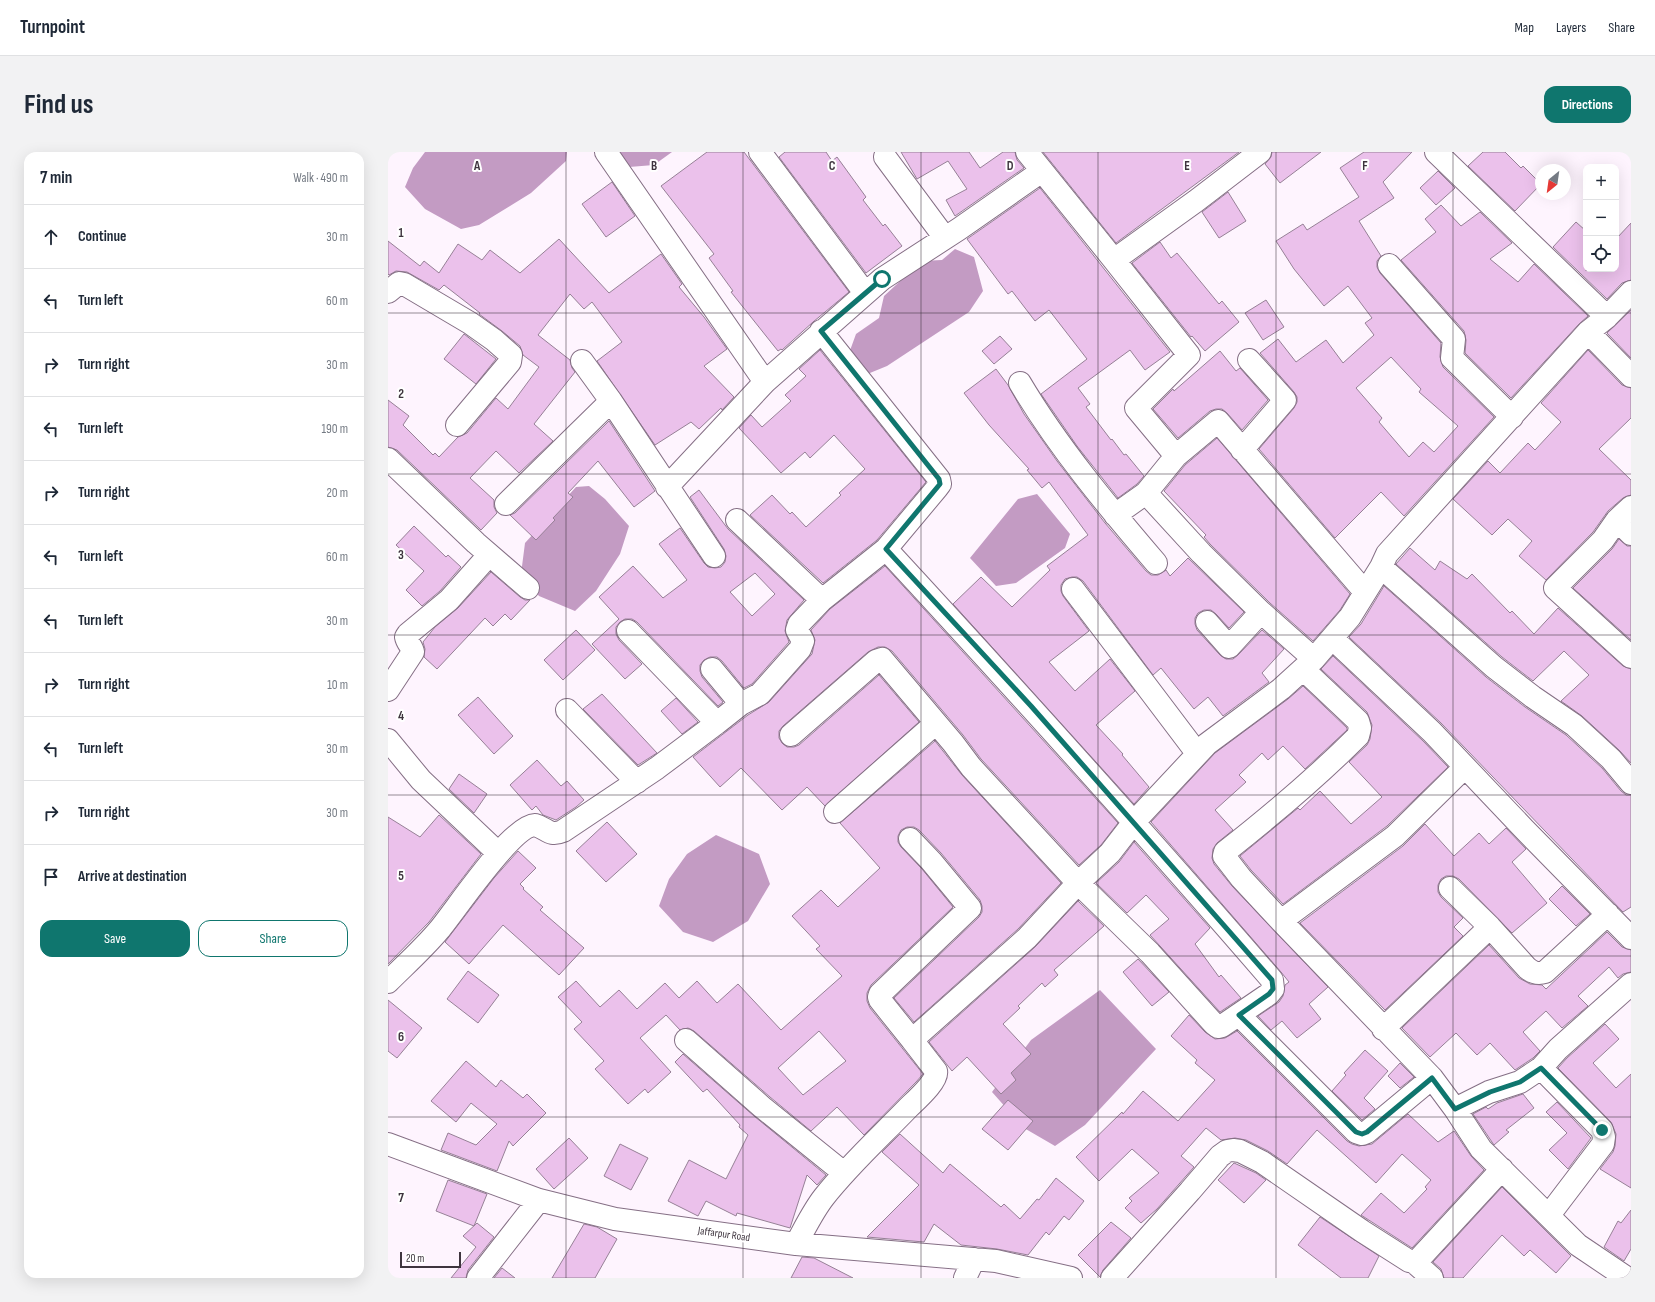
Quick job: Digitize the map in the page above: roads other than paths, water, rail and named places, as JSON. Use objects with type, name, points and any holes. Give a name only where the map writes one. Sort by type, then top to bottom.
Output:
[{"type":"street","points":[[606,152],[765,382]]},
{"type":"street","points":[[760,152],[865,293]]},
{"type":"street","points":[[1027,152],[1189,355],[1136,408],[1176,456]]},
{"type":"street","points":[[1114,260],[1196,201],[1260,152]]},
{"type":"street","points":[[1436,152],[1607,317]]},
{"type":"street","points":[[885,157],[945,238]]},
{"type":"street","points":[[667,487],[765,382],[865,293],[882,279],[945,238],[1042,171]]},
{"type":"street","points":[[1389,265],[1454,339],[1452,358],[1512,417]]},
{"type":"street","points":[[388,292],[399,283],[404,284],[470,322],[511,355],[510,362],[457,425]]},
{"type":"street","points":[[912,1040],[1026,938],[1078,883],[1110,853],[1134,822],[1197,753],[1281,689],[1309,664],[1333,639],[1350,617],[1381,567],[1387,554],[1588,332],[1607,317],[1631,292]]},
{"type":"street","points":[[388,982],[439,930],[498,853],[532,825],[538,826],[552,833],[563,831],[657,768],[741,704],[760,694],[800,649],[803,641],[797,627],[822,600],[886,549],[940,484],[939,479],[821,331]]},
{"type":"street","points":[[1588,332],[1631,376]]},
{"type":"street","points":[[1242,450],[1285,400],[1249,360]]},
{"type":"street","points":[[582,362],[611,401],[714,556]]},
{"type":"street","points":[[1020,383],[1036,410],[1115,515],[1156,563]]},
{"type":"street","points":[[506,504],[611,401]]},
{"type":"street","points":[[1115,515],[1146,493],[1176,456],[1218,421],[1365,592]]},
{"type":"street","points":[[388,459],[489,555],[528,588]]},
{"type":"street","points":[[1146,493],[1201,553],[1261,612],[1309,664],[1358,721],[1360,728],[1358,736],[1323,771],[1224,854],[1241,878],[1280,921],[1432,1078],[1455,1109],[1481,1149],[1578,1245],[1627,1278]]},
{"type":"street","points":[[737,520],[822,600]]},
{"type":"street","points":[[1626,520],[1603,540],[1555,588],[1631,657]]},
{"type":"street","points":[[791,735],[876,661],[882,659],[971,767],[1078,883],[1150,953],[1214,1024],[1218,1027],[1222,1026],[1269,994],[1273,989],[1272,980],[1134,822],[886,549]]},
{"type":"street","points":[[388,690],[412,652],[412,648],[407,642],[406,637],[408,634],[449,600],[489,555]]},
{"type":"street","points":[[1381,567],[1494,667],[1533,697],[1574,725],[1611,759],[1631,783]]},
{"type":"street","points":[[1073,589],[1197,753]]},
{"type":"street","points":[[1207,622],[1229,647],[1261,612]]},
{"type":"street","points":[[628,631],[716,723]]},
{"type":"street","points":[[1333,639],[1432,732],[1631,938]]},
{"type":"street","points":[[712,669],[741,704]]},
{"type":"street","points":[[567,710],[637,782]]},
{"type":"street","points":[[835,812],[936,723]]},
{"type":"street","points":[[388,740],[421,780],[498,853]]},
{"type":"street","points":[[1280,921],[1395,836],[1465,767]]},
{"type":"street","points":[[796,1244],[823,1198],[844,1173],[923,1093],[937,1074],[879,997],[880,994],[970,908],[931,861],[910,839]]},
{"type":"street","points":[[1450,888],[1490,927],[1527,968],[1539,974],[1545,972],[1608,914]]},
{"type":"street","points":[[1384,1029],[1490,927]]},
{"type":"street","points":[[1455,1109],[1490,1092],[1520,1082],[1541,1068],[1558,1049],[1631,984]]},
{"type":"street","points":[[1239,1015],[1356,1132],[1362,1134],[1367,1132],[1432,1078]]},
{"type":"street","points":[[686,1040],[762,1107],[844,1173]]},
{"type":"street","points":[[1541,1068],[1602,1130],[1604,1137],[1602,1144],[1549,1216]]},
{"type":"street","name":"Jaffarpur Road","points":[[388,1144],[539,1200],[615,1218],[970,1268],[1012,1263],[1071,1278]]},
{"type":"street","points":[[1112,1278],[1220,1156],[1227,1151],[1233,1150],[1240,1151],[1262,1162],[1362,1231],[1409,1261],[1414,1262],[1432,1278]]},
{"type":"street","points":[[1414,1262],[1419,1259],[1502,1169]]},
{"type":"street","points":[[478,1278],[539,1200]]}]
